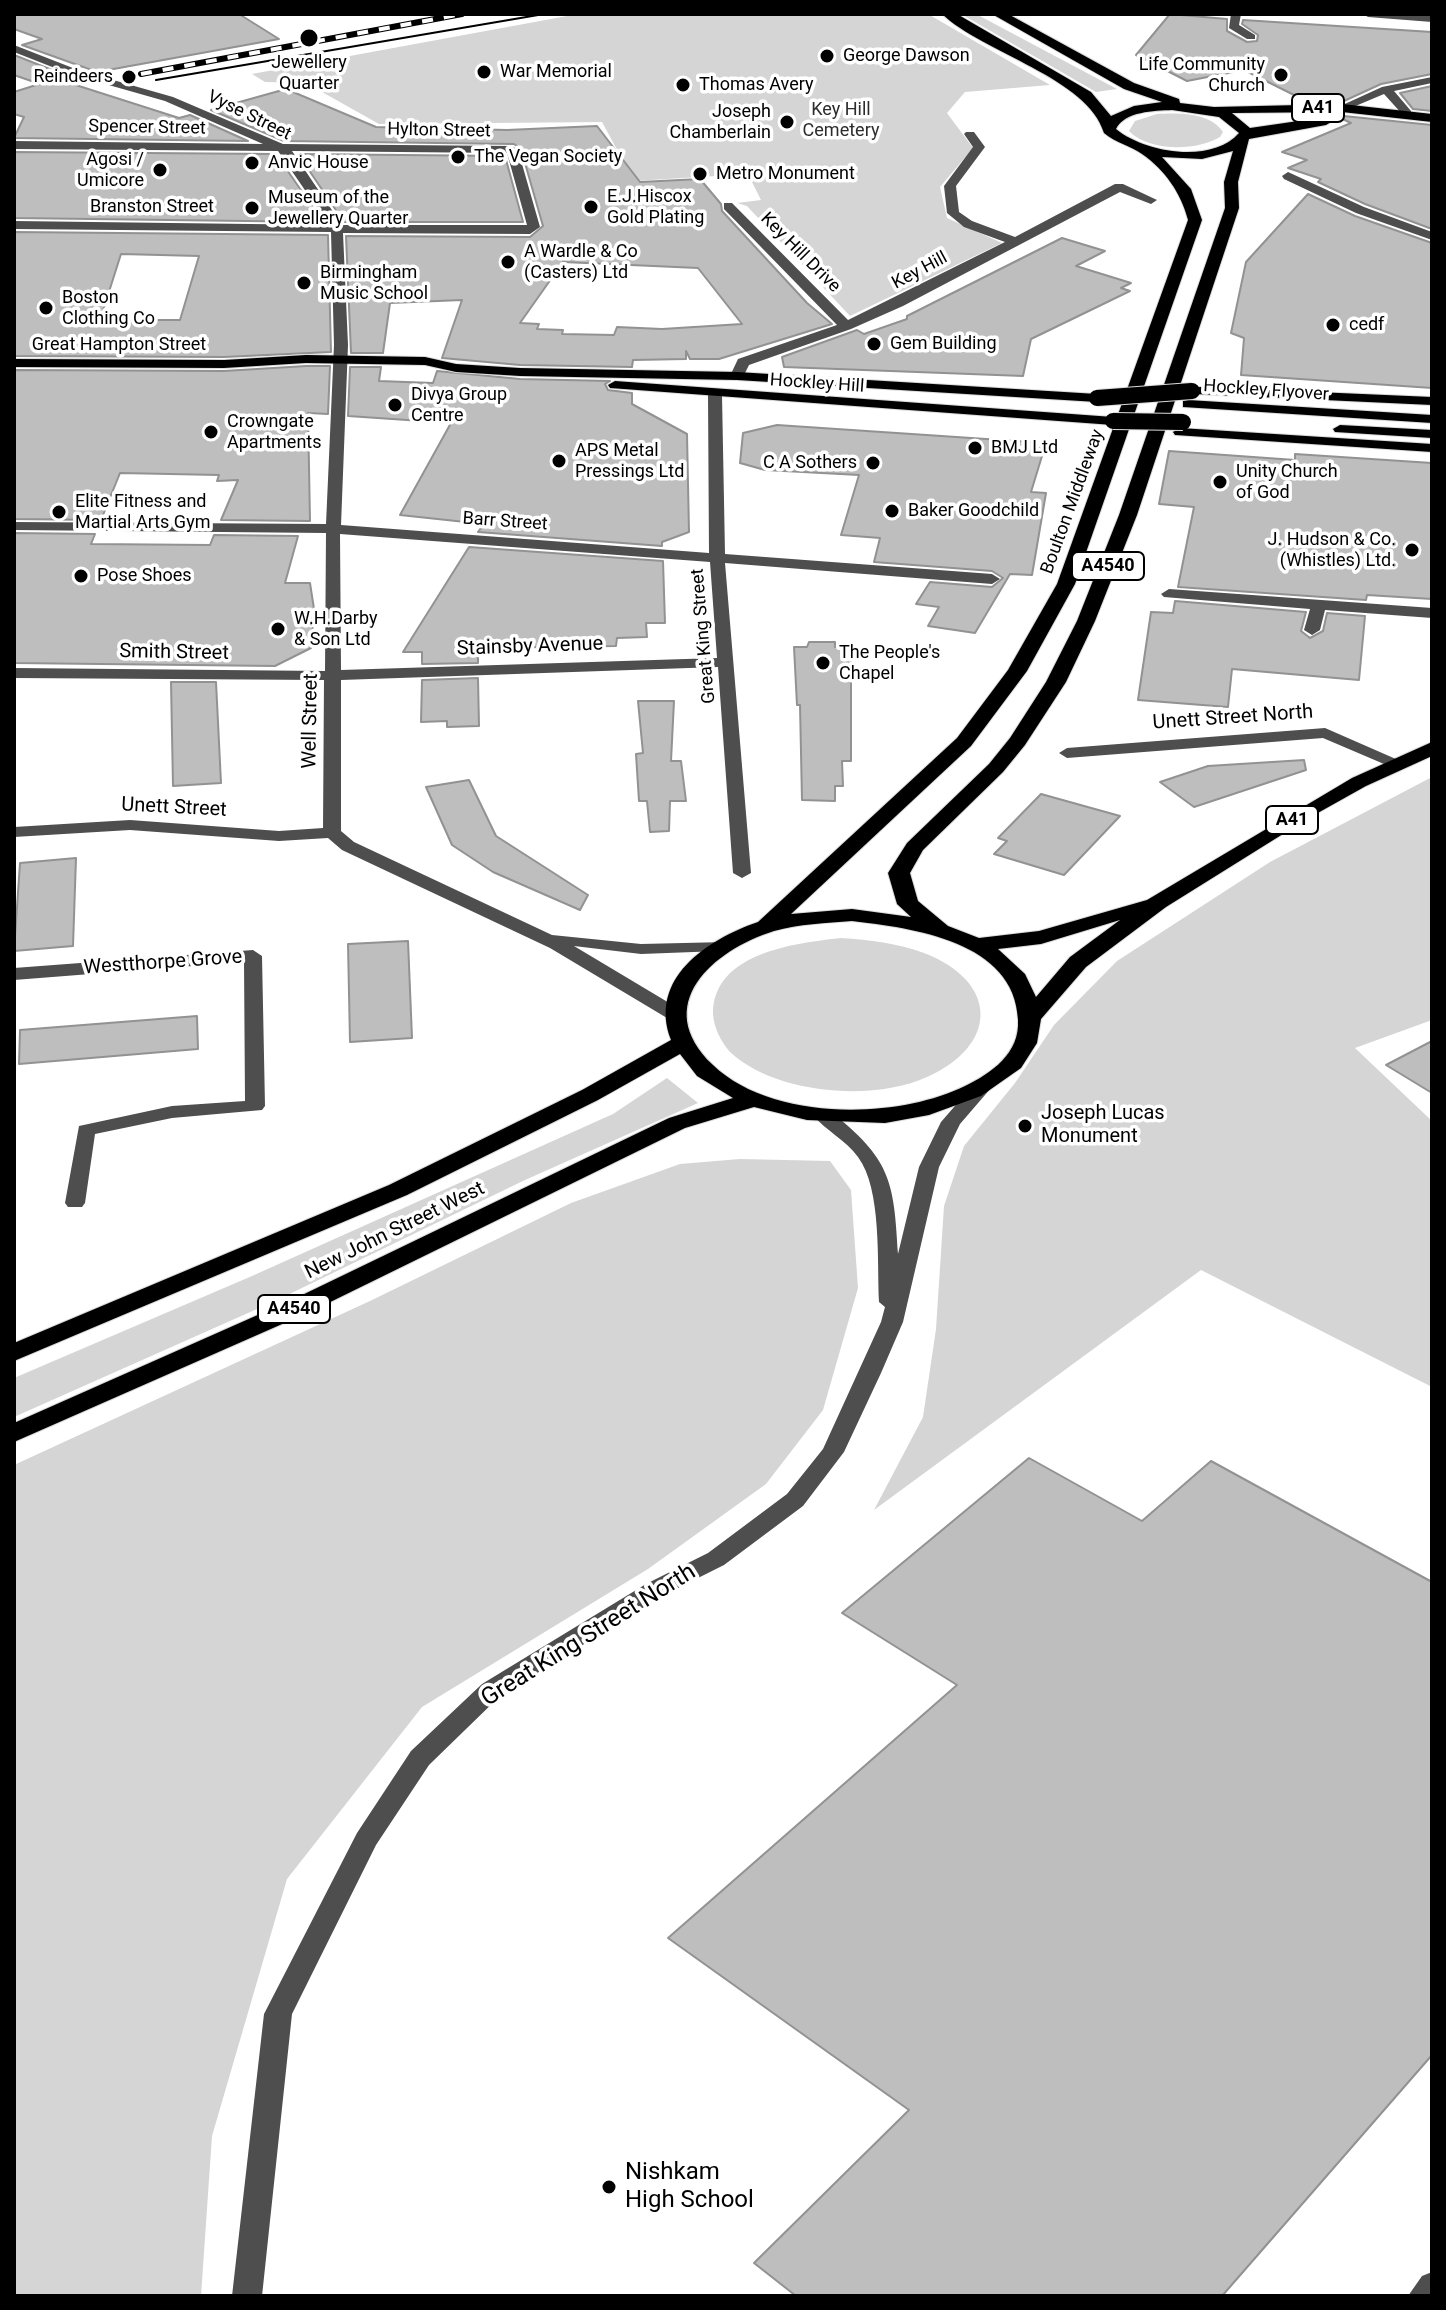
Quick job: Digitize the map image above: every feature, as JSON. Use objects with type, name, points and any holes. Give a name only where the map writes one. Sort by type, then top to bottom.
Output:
[{"type":"highway","points":[[948,14],[1086,95],[1110,123],[1109,130],[1115,138],[1146,150],[1203,153],[1232,147],[1244,137],[1242,125],[1231,117],[1129,86],[998,14]]},
{"type":"highway","points":[[1110,123],[1132,111],[1161,107],[1199,109]]},
{"type":"highway","name":"A41","points":[[1199,109],[1342,108],[1432,118]]},
{"type":"highway","name":"A41","points":[[1244,137],[1341,120],[1397,123],[1432,130]]},
{"type":"highway","name":"A4540","points":[[939,929],[908,904],[899,873],[914,847],[966,799],[1018,741],[1056,682],[1086,621],[1128,515],[1232,208],[1231,182],[1244,137]]},
{"type":"highway","name":"Boulton Middleway","points":[[766,926],[964,742],[1017,671],[1066,584],[1195,220],[1192,201],[1178,181],[1146,150]]},
{"type":"highway","name":"A41","points":[[1031,1017],[1078,962],[1158,902],[1300,815],[1397,763],[1432,748]]},
{"type":"highway","name":"A41","points":[[975,945],[1041,937],[1158,902]]},
{"type":"highway","name":"A4540","points":[[674,1014],[679,989],[695,966],[720,946],[766,926],[807,917],[852,915],[897,919],[939,929],[975,945],[1005,966],[1024,990],[1031,1017]]},
{"type":"highway","points":[[674,1014],[683,1043],[699,1065],[724,1084],[755,1099],[823,1115],[881,1116],[922,1109],[981,1088],[1009,1067],[1026,1043],[1031,1017]]},
{"type":"highway","name":"New John Street West","points":[[14,1353],[398,1190],[590,1095],[683,1043]]},
{"type":"highway","name":"New John Street West","points":[[14,1433],[305,1304],[677,1123],[755,1099]]},
{"type":"main road","name":"Great Hampton Street","points":[[14,363],[224,364],[286,371],[340,366]]},
{"type":"main road","name":"Hockley Hill","points":[[340,366],[428,373],[456,368],[737,376],[1097,398]]},
{"type":"main road","name":"Hockley Hill","points":[[520,372],[625,387],[715,395],[1182,427]]},
{"type":"main road","name":"Hockley Flyover","points":[[1097,398],[1190,398],[1432,419]]},
{"type":"main road","points":[[1190,398],[1432,401]]},
{"type":"main road","name":"Hockley Flyover","points":[[1182,427],[1432,434]]},
{"type":"main road","points":[[1182,427],[1432,448]]},
{"type":"street","points":[[1236,14],[1233,26],[1251,37]]},
{"type":"street","points":[[1368,14],[1432,19]]},
{"type":"street","points":[[1223,31],[1237,30]]},
{"type":"street","name":"Vyse Street","points":[[14,48],[48,63],[169,99],[280,147],[290,156],[337,227]]},
{"type":"street","points":[[1342,108],[1386,89],[1432,80]]},
{"type":"street","points":[[1386,89],[1407,113]]},
{"type":"street","points":[[970,134],[979,147],[950,186],[953,213],[968,224],[1015,241]]},
{"type":"street","name":"Spencer Street","points":[[14,145],[280,147]]},
{"type":"street","name":"Hylton Street","points":[[280,147],[512,150],[534,227],[526,231],[337,227]]},
{"type":"street","points":[[1288,176],[1374,215],[1432,236]]},
{"type":"street","name":"Key Hill","points":[[737,376],[743,362],[846,326],[898,303],[1141,178]]},
{"type":"street","points":[[1119,187],[1151,200]]},
{"type":"street","points":[[1290,194],[1313,188]]},
{"type":"street","name":"Key Hill Drive","points":[[728,206],[846,326]]},
{"type":"street","name":"Branston Street","points":[[14,225],[337,227]]},
{"type":"street","points":[[337,227],[340,366]]},
{"type":"street","name":"Well Street","points":[[332,833],[333,529],[340,366]]},
{"type":"street","name":"Great King Street","points":[[715,395],[717,558],[742,873]]},
{"type":"street","name":"Barr Street","points":[[14,526],[333,529],[992,579]]},
{"type":"street","points":[[1169,594],[1432,613]]},
{"type":"street","points":[[1312,630],[1319,605]]},
{"type":"street","name":"Stainsby Avenue","points":[[334,675],[727,662]]},
{"type":"street","name":"Smith Street","points":[[14,673],[334,675]]},
{"type":"street","name":"Unett Street North","points":[[1067,753],[1325,733],[1397,763]]},
{"type":"street","name":"Unett Street","points":[[14,832],[130,825],[279,836],[332,833]]},
{"type":"street","points":[[332,833],[348,846],[546,938],[634,986],[674,1014]]},
{"type":"street","points":[[546,938],[641,949],[720,946]]},
{"type":"street","name":"Westthorpe Grove","points":[[14,974],[253,956],[255,1106],[172,1112],[86,1130],[75,1203]]},
{"type":"street","name":"Great King Street North","points":[[247,2296],[278,2014],[366,1840],[420,1758],[491,1690],[654,1590],[716,1559],[795,1500],[833,1452],[892,1322],[929,1167],[951,1122],[981,1088]]},
{"type":"street","name":"Great King Street North","points":[[823,1115],[851,1138],[873,1163],[884,1200],[892,1322]]},
{"type":"street","points":[[1423,2296],[1432,2285]]},
{"type":"green space","name":"Key Hill Cemetery","points":[[578,14],[928,14],[1050,85],[965,92],[947,113],[973,148],[940,187],[947,218],[1002,243],[850,316],[747,206],[737,203],[761,200],[748,174],[634,181],[602,122],[379,124],[306,83],[265,82],[252,74]]},
{"type":"green space","points":[[961,14],[976,14],[1117,89],[1096,92]]},
{"type":"green space","points":[[1157,114],[1202,117],[1223,132],[1210,142],[1173,147],[1148,143],[1129,131],[1135,121]]},
{"type":"green space","points":[[1432,777],[1432,1020],[1355,1048],[1432,1121],[1432,1387],[1201,1270],[874,1510],[923,1417],[936,1329],[944,1206],[964,1146],[1015,1083],[1054,1025],[1117,961],[1270,862]]},
{"type":"green space","points":[[841,938],[883,942],[924,953],[949,965],[966,980],[977,997],[981,1014],[977,1031],[967,1048],[951,1064],[905,1085],[880,1090],[825,1090],[772,1077],[730,1052],[718,1034],[713,1014],[717,993],[727,977],[741,964],[780,948]]},
{"type":"green space","points":[[667,1078],[698,1103],[525,1180],[275,1301],[14,1417],[14,1378],[252,1276],[613,1114]]},
{"type":"green space","points":[[740,1159],[830,1161],[851,1190],[858,1288],[823,1410],[766,1484],[648,1569],[422,1707],[287,1879],[212,2136],[201,2296],[14,2296],[14,1465],[370,1301],[571,1203],[680,1164]]},
{"type":"building","points":[[14,14],[239,14],[279,39],[97,72],[22,45],[42,39],[14,29]]},
{"type":"building","points":[[1170,14],[1227,19],[1227,31],[1247,42],[1257,41],[1258,35],[1242,24],[1243,20],[1432,32],[1432,74],[1381,84],[1344,101],[1308,102],[1244,70],[1187,81],[1136,55]]},
{"type":"building","points":[[14,55],[70,77],[57,79],[179,118],[190,115],[248,141],[14,138],[24,117],[14,114],[14,92],[52,80],[37,83],[14,75]]},
{"type":"building","points":[[1432,86],[1432,111],[1413,109],[1400,93]]},
{"type":"building","points":[[286,89],[376,127],[507,130],[597,126],[640,182],[700,179],[721,204],[722,211],[807,303],[832,324],[719,359],[690,359],[686,351],[686,359],[633,360],[632,367],[520,365],[442,358],[462,300],[390,303],[383,353],[351,353],[346,236],[530,237],[543,226],[521,149],[514,144],[284,141],[211,110]],"holes":[[[563,262],[698,268],[742,324],[662,329],[617,327],[614,335],[562,334],[563,330],[537,329],[539,324],[520,323]]]},
{"type":"building","points":[[1334,115],[1432,125],[1432,229],[1365,204],[1318,182],[1321,179],[1288,168],[1307,160],[1282,152],[1351,123]]},
{"type":"building","points":[[14,152],[276,154],[323,222],[14,218]]},
{"type":"building","points":[[298,154],[505,156],[523,222],[344,222]]},
{"type":"building","points":[[1308,194],[1355,216],[1432,243],[1432,388],[1241,375],[1244,338],[1231,333],[1246,262]]},
{"type":"building","points":[[14,232],[328,235],[331,352],[224,357],[14,356]],"holes":[[[121,254],[199,256],[180,320],[100,320]]]},
{"type":"building","points":[[1062,238],[1105,251],[1076,266],[1131,283],[1121,288],[1130,291],[1031,339],[1023,376],[784,367],[782,357],[857,330],[864,334],[907,319],[907,316]]},
{"type":"building","points":[[330,366],[328,414],[308,413],[310,521],[221,520],[238,480],[217,481],[219,475],[120,473],[101,520],[14,519],[14,370],[224,371]]},
{"type":"building","name":"APS Metal Pressings Ltd","points":[[350,367],[381,367],[379,381],[433,383],[437,371],[520,379],[610,381],[605,384],[608,390],[632,393],[632,404],[687,434],[689,532],[662,542],[662,546],[478,532],[484,524],[400,515],[451,423],[348,416]]},
{"type":"building","points":[[777,425],[1046,443],[1031,492],[1046,493],[1032,575],[1010,574],[975,633],[928,626],[939,607],[916,604],[930,582],[992,587],[1003,578],[992,571],[874,562],[880,538],[841,535],[859,475],[765,470],[740,463],[743,433]]},
{"type":"building","points":[[1169,451],[1295,460],[1295,454],[1432,463],[1432,599],[1367,595],[1366,600],[1178,587],[1194,507],[1159,504]]},
{"type":"building","points":[[14,533],[95,534],[91,544],[210,545],[214,535],[298,536],[285,583],[310,583],[314,609],[311,648],[275,666],[14,663]]},
{"type":"building","points":[[469,547],[663,561],[665,623],[646,623],[647,637],[617,638],[616,646],[478,648],[478,663],[422,664],[422,652],[403,652]]},
{"type":"building","points":[[1175,601],[1306,612],[1301,631],[1310,638],[1323,631],[1327,613],[1365,616],[1359,680],[1232,669],[1228,707],[1138,700],[1151,612],[1173,613]]},
{"type":"building","points":[[809,642],[835,642],[835,647],[851,647],[851,761],[842,761],[843,786],[835,786],[835,801],[802,800],[800,705],[797,705],[794,647],[807,647]]},
{"type":"building","points":[[478,678],[479,726],[447,727],[447,721],[421,722],[422,680]]},
{"type":"building","points":[[171,682],[216,682],[221,783],[173,786]]},
{"type":"building","points":[[638,701],[674,701],[671,761],[681,761],[686,801],[670,801],[669,831],[650,832],[647,801],[639,801],[636,754],[643,753]]},
{"type":"building","points":[[1304,760],[1306,770],[1194,807],[1160,782],[1208,766]]},
{"type":"building","points":[[469,780],[496,836],[588,895],[580,910],[493,872],[452,845],[426,787]]},
{"type":"building","points":[[1041,794],[1120,816],[1064,875],[994,854],[1007,841],[998,838]]},
{"type":"building","points":[[76,858],[73,946],[14,951],[20,863]]},
{"type":"building","points":[[408,941],[412,1038],[350,1042],[348,944]]},
{"type":"building","points":[[197,1016],[198,1049],[19,1064],[20,1030]]},
{"type":"building","points":[[1432,1041],[1432,1093],[1386,1065]]},
{"type":"building","points":[[1029,1458],[1142,1521],[1211,1461],[1432,1582],[1432,2055],[1222,2296],[796,2296],[754,2263],[909,2110],[668,1938],[957,1685],[842,1613]]},
{"type":"tram line","points":[[156,80],[544,14]]},
{"type":"railway","points":[[141,74],[462,14]]},
{"type":"place","name":"Jewellery Quarter","points":[[309,38]]},
{"type":"place","name":"George Dawson","points":[[827,56]]},
{"type":"place","name":"War Memorial","points":[[484,72]]},
{"type":"place","name":"Life Community Church","points":[[1281,75]]},
{"type":"place","name":"Reindeers","points":[[129,77]]},
{"type":"place","name":"Thomas Avery","points":[[683,85]]},
{"type":"place","name":"Joseph Chamberlain","points":[[787,122]]},
{"type":"place","name":"The Vegan Society","points":[[458,157]]},
{"type":"place","name":"Anvic House","points":[[252,163]]},
{"type":"place","name":"Agosi / Umicore","points":[[160,170]]},
{"type":"place","name":"Metro Monument","points":[[700,174]]},
{"type":"place","name":"E.J.Hiscox Gold Plating","points":[[591,207]]},
{"type":"place","name":"Museum of the Jewellery Quarter","points":[[252,208]]},
{"type":"place","name":"A Wardle & Co (Casters) Ltd","points":[[508,262]]},
{"type":"place","name":"Birmingham Music School","points":[[304,283]]},
{"type":"place","name":"Boston Clothing Co","points":[[46,308]]},
{"type":"place","name":"cedf","points":[[1333,325]]},
{"type":"place","name":"Gem Building","points":[[874,344]]},
{"type":"place","name":"Divya Group Centre","points":[[395,405]]},
{"type":"place","name":"Crowngate Apartments","points":[[211,432]]},
{"type":"place","name":"BMJ Ltd","points":[[975,448]]},
{"type":"place","name":"APS Metal Pressings Ltd","points":[[559,461]]},
{"type":"place","name":"C A Sothers","points":[[873,463]]},
{"type":"place","name":"Unity Church of God","points":[[1220,482]]},
{"type":"place","name":"Baker Goodchild","points":[[892,511]]},
{"type":"place","name":"Elite Fitness and Martial Arts Gym","points":[[59,512]]},
{"type":"place","name":"J. Hudson & Co. (Whistles) Ltd.","points":[[1412,550]]},
{"type":"place","name":"Pose Shoes","points":[[81,576]]},
{"type":"place","name":"W.H.Darby & Son Ltd","points":[[278,629]]},
{"type":"place","name":"The People's Chapel","points":[[823,663]]},
{"type":"place","name":"Joseph Lucas Monument","points":[[1025,1126]]},
{"type":"place","name":"Nishkam High School","points":[[609,2187]]}]
